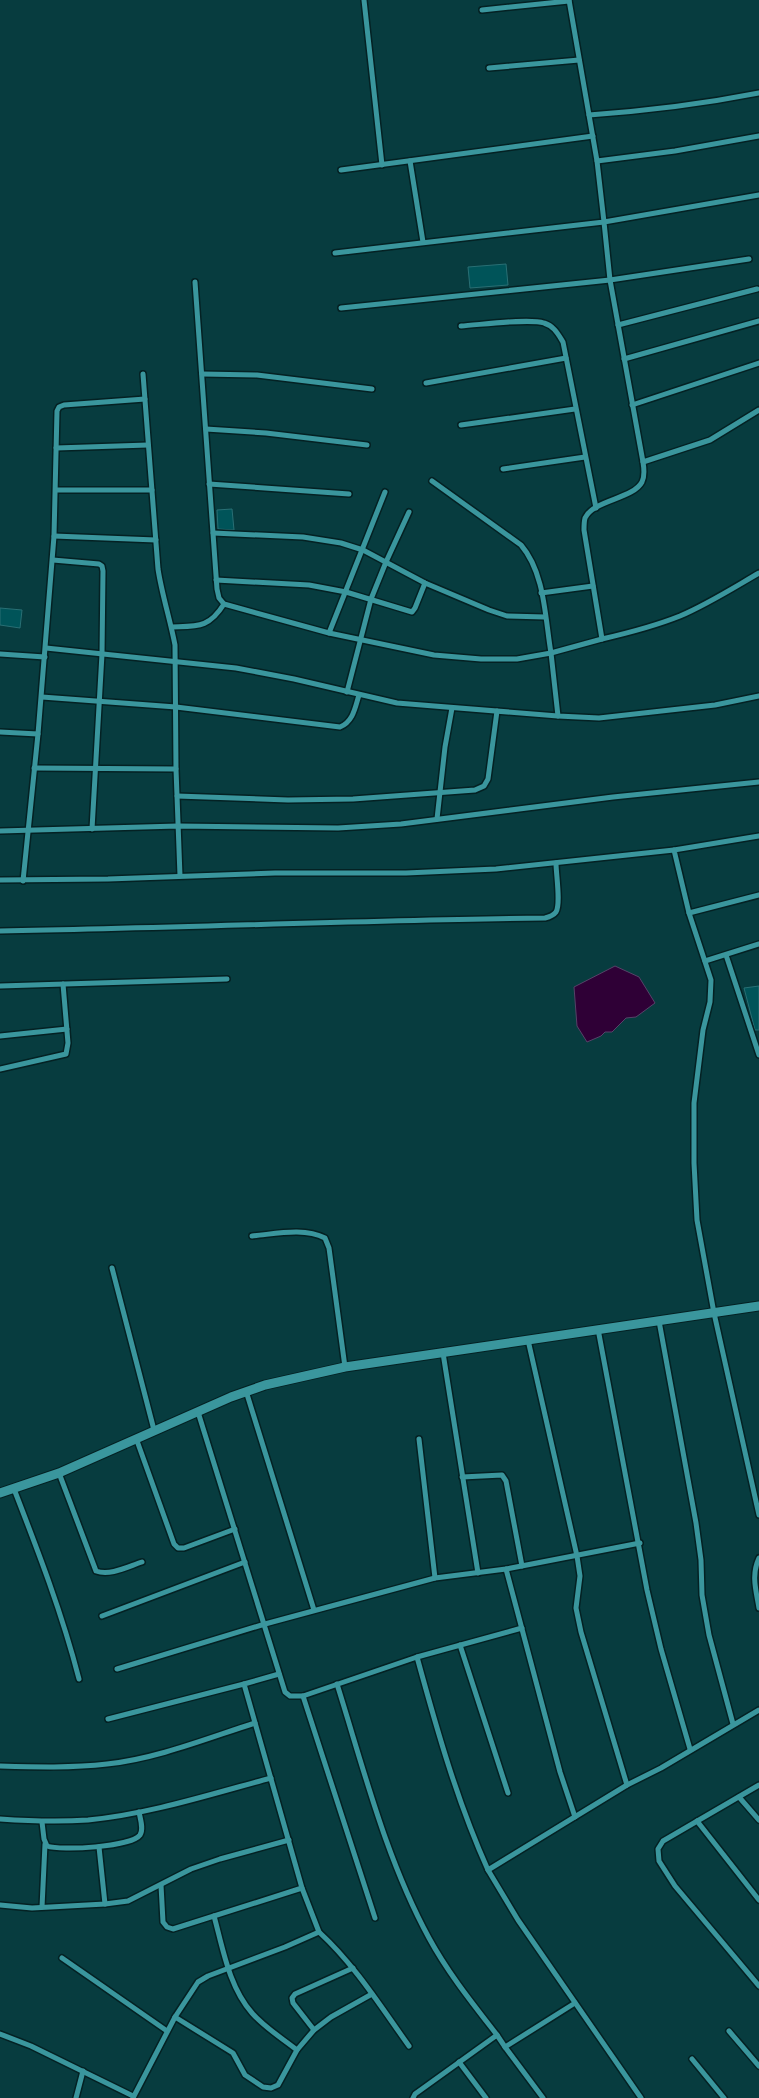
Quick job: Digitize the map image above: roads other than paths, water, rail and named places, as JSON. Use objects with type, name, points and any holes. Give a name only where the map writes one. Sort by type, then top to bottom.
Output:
[{"type":"street","points":[[364,0],[382,164]]},
{"type":"street","points":[[482,10],[569,0],[597,161],[610,280],[632,406],[644,462],[642,483],[596,508],[585,519],[584,530],[602,639]]},
{"type":"street","points":[[489,68],[579,60]]},
{"type":"street","points":[[589,116],[667,108],[759,93]]},
{"type":"street","points":[[341,170],[593,136]]},
{"type":"street","points":[[597,161],[675,151],[759,136]]},
{"type":"street","points":[[410,161],[422,242]]},
{"type":"street","points":[[335,253],[604,222],[759,195]]},
{"type":"street","points":[[341,308],[610,280],[749,259]]},
{"type":"street","points":[[195,282],[216,580],[219,598],[224,604],[329,633],[434,655],[481,659],[517,659],[551,653],[637,630],[679,616],[718,597],[759,573]]},
{"type":"street","points":[[618,325],[757,289]]},
{"type":"street","points":[[624,359],[759,320]]},
{"type":"street","points":[[461,326],[532,322],[545,323],[556,330],[563,342],[596,508]]},
{"type":"street","points":[[426,384],[566,358]]},
{"type":"street","points":[[632,406],[759,364]]},
{"type":"street","points":[[144,374],[148,445],[161,591],[172,627],[176,661],[176,769],[180,876]]},
{"type":"street","points":[[202,374],[257,376],[372,389]]},
{"type":"street","points":[[23,880],[46,648],[54,536],[57,411],[59,407],[145,399]]},
{"type":"street","points":[[461,425],[576,409]]},
{"type":"street","points":[[644,462],[710,440],[759,410]]},
{"type":"street","points":[[206,429],[266,433],[367,445]]},
{"type":"street","points":[[56,448],[148,445]]},
{"type":"street","points":[[503,469],[585,458]]},
{"type":"street","points":[[432,481],[522,545],[531,557],[538,574],[551,653],[558,716]]},
{"type":"street","points":[[209,484],[349,494]]},
{"type":"street","points":[[56,490],[152,490]]},
{"type":"street","points":[[329,633],[385,492]]},
{"type":"street","points":[[347,692],[371,599],[409,512]]},
{"type":"street","points":[[213,533],[322,539],[362,550],[425,583],[489,610],[507,616],[545,617]]},
{"type":"street","points":[[54,536],[156,540]]},
{"type":"street","points":[[52,560],[102,566],[104,571],[102,654],[92,829]]},
{"type":"street","points":[[216,580],[309,584],[346,592],[412,612],[425,583]]},
{"type":"street","points":[[541,593],[593,586]]},
{"type":"street","points":[[172,627],[201,625],[209,622],[216,616],[224,604]]},
{"type":"street","points":[[46,648],[246,669],[294,678],[397,703],[497,712],[599,718],[715,705],[759,696]]},
{"type":"street","points":[[0,654],[45,658]]},
{"type":"street","points":[[42,697],[176,707],[340,727],[347,724],[350,720],[359,695]]},
{"type":"street","points":[[437,819],[445,747],[452,708]]},
{"type":"street","points":[[177,796],[288,800],[353,799],[475,790],[484,786],[488,779],[497,712]]},
{"type":"street","points":[[0,732],[38,734]]},
{"type":"street","points":[[34,768],[176,769]]},
{"type":"street","points":[[0,831],[178,826],[338,828],[437,819],[613,797],[759,782]]},
{"type":"street","points":[[0,880],[275,873],[406,873],[496,869],[674,850],[759,836]]},
{"type":"street","points":[[674,850],[689,913],[711,980],[710,1002],[697,1065],[694,1103],[694,1163],[697,1220],[714,1313],[759,1515]]},
{"type":"street","points":[[0,931],[381,920],[545,918],[556,912],[558,905],[556,863]]},
{"type":"street","points":[[689,913],[759,895]]},
{"type":"street","points":[[705,961],[759,944]]},
{"type":"street","points":[[726,954],[759,1055]]},
{"type":"street","points":[[0,986],[227,979]]},
{"type":"street","points":[[0,1069],[66,1054],[68,1049],[63,984]]},
{"type":"street","points":[[0,1036],[67,1029]]},
{"type":"street","points":[[252,1236],[306,1232],[325,1238],[329,1248],[345,1367]]},
{"type":"street","points":[[112,1268],[154,1430]]},
{"type":"street","points":[[0,1492],[59,1473],[154,1430],[246,1391],[265,1385],[345,1367],[598,1328],[759,1306]]},
{"type":"street","points":[[659,1321],[696,1523],[701,1560],[702,1595],[709,1635],[734,1724]]},
{"type":"street","points":[[598,1328],[640,1544],[647,1590],[660,1649],[690,1749]]},
{"type":"street","points":[[528,1340],[577,1556],[580,1576],[576,1608],[581,1632],[627,1785]]},
{"type":"street","points":[[443,1353],[478,1573]]},
{"type":"street","points":[[246,1391],[314,1610]]},
{"type":"street","points":[[198,1412],[279,1674],[285,1692],[290,1696],[303,1696],[417,1657],[522,1628]]},
{"type":"street","points":[[136,1438],[174,1544],[178,1548],[184,1548],[235,1529]]},
{"type":"street","points":[[420,1440],[435,1578]]},
{"type":"street","points":[[59,1473],[96,1571],[103,1574],[142,1562]]},
{"type":"street","points":[[462,1477],[502,1475],[506,1481],[522,1566]]},
{"type":"street","points":[[14,1488],[66,1627],[79,1678]]},
{"type":"street","points":[[117,1669],[265,1624],[435,1578],[506,1569],[640,1544]]},
{"type":"street","points":[[759,1558],[754,1569],[759,1608]]},
{"type":"street","points":[[102,1616],[245,1562]]},
{"type":"street","points":[[506,1569],[560,1772],[575,1817]]},
{"type":"street","points":[[460,1645],[508,1793]]},
{"type":"street","points":[[417,1657],[451,1777],[472,1835],[488,1870],[518,1920],[641,2098]]},
{"type":"street","points":[[108,1718],[279,1674]]},
{"type":"street","points":[[244,1684],[302,1888],[319,1932],[353,1968],[410,2046]]},
{"type":"street","points":[[337,1684],[388,1850],[408,1897],[430,1940],[463,1990],[543,2098]]},
{"type":"street","points":[[303,1696],[375,1918]]},
{"type":"street","points":[[488,1870],[627,1785],[661,1768],[690,1749],[759,1710]]},
{"type":"street","points":[[0,1766],[109,1764],[150,1755],[255,1723]]},
{"type":"street","points":[[0,1819],[42,1822],[89,1820],[139,1812],[271,1778]]},
{"type":"street","points":[[759,1785],[663,1841],[658,1849],[659,1861],[675,1886],[759,1986]]},
{"type":"street","points":[[739,1797],[759,1820]]},
{"type":"street","points":[[45,1843],[50,1848],[87,1848],[137,1838],[141,1834],[142,1828],[139,1812]]},
{"type":"street","points":[[696,1821],[759,1900]]},
{"type":"street","points":[[42,1822],[45,1843],[42,1907]]},
{"type":"street","points":[[0,1905],[42,1907],[128,1901],[191,1869],[289,1840]]},
{"type":"street","points":[[99,1847],[105,1904]]},
{"type":"street","points":[[160,1885],[163,1922],[167,1928],[173,1929],[302,1888]]},
{"type":"street","points":[[214,1916],[228,1968],[238,1992],[252,2012],[268,2029],[297,2050]]},
{"type":"street","points":[[0,2034],[31,2046],[133,2097],[167,2031],[198,1982],[208,1976],[319,1932]]},
{"type":"street","points":[[62,1958],[167,2031]]},
{"type":"street","points":[[314,2030],[292,2003],[292,1998],[295,1994],[353,1968]]},
{"type":"street","points":[[175,2017],[233,2053],[245,2075],[263,2087],[271,2088],[278,2085],[297,2050],[314,2030],[331,2017],[372,1994]]},
{"type":"street","points":[[505,2047],[575,2003]]},
{"type":"street","points":[[729,2032],[759,2066]]},
{"type":"street","points":[[412,2098],[497,2035]]},
{"type":"street","points":[[692,2059],[724,2098]]},
{"type":"street","points":[[459,2062],[486,2098]]},
{"type":"street","points":[[76,2098],[83,2071]]}]
